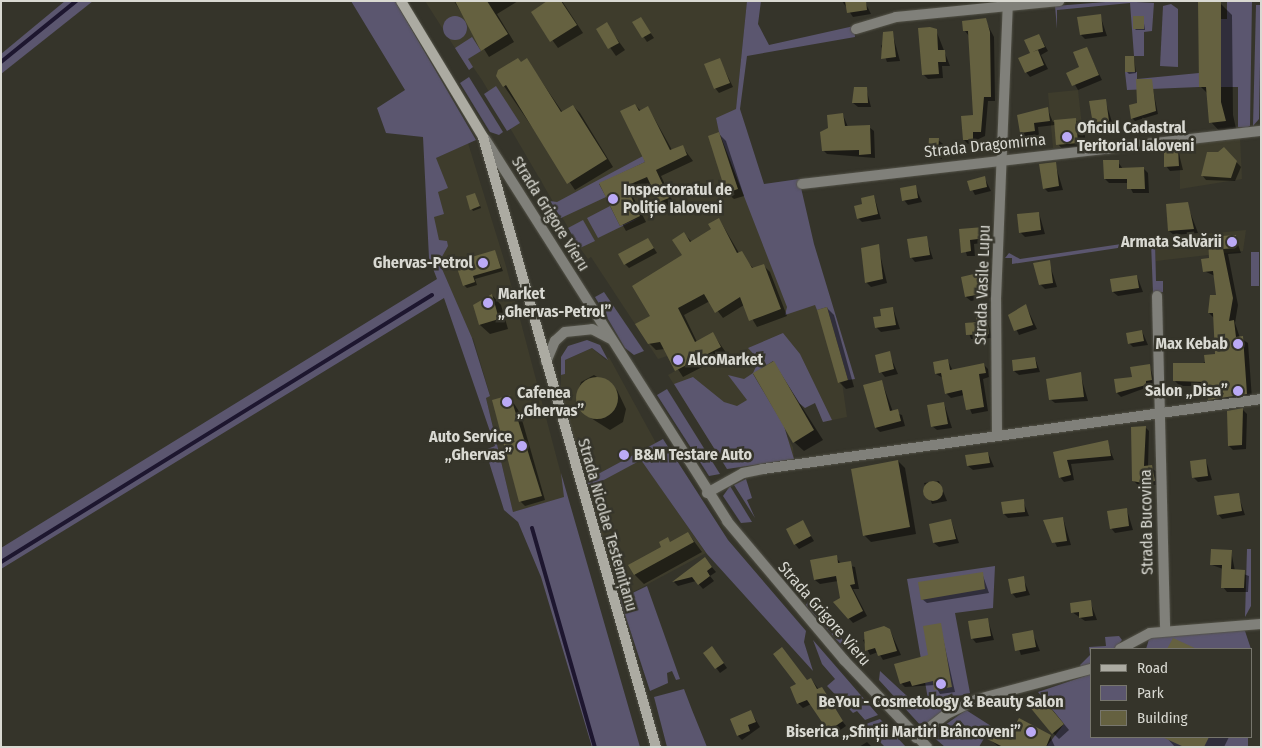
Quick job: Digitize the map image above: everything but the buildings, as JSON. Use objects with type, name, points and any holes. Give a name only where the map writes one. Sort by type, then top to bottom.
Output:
[{"type":"main road","name":"Strada Grigore Vieru","points":[[401,1],[483,136]]},
{"type":"main road","name":"Strada Nicolae Testemițanu","points":[[483,136],[546,366],[656,747]]},
{"type":"street","points":[[856,29],[896,17],[1007,4],[1059,1]]},
{"type":"street","name":"Strada Vasile Lupu","points":[[997,436],[996,299],[1004,159],[1007,4]]},
{"type":"street","name":"Strada Dragomirna","points":[[802,184],[1004,159],[1261,131]]},
{"type":"street","name":"Strada Grigore Vieru","points":[[483,136],[707,492],[774,580],[916,738],[927,747]]},
{"type":"street","name":"Strada Bucovina","points":[[1157,296],[1165,630]]},
{"type":"street","points":[[546,366],[548,352],[565,332],[592,329],[610,339]]},
{"type":"street","points":[[707,492],[744,473],[1261,399]]},
{"type":"street","points":[[1121,648],[1136,638],[1165,630],[1261,624]]},
{"type":"street","points":[[916,738],[947,714],[978,699],[1090,669]]},
{"type":"shaded area","points":[[425,1],[747,1],[736,110],[716,119],[738,189],[741,188],[757,222],[827,307],[848,380],[842,382],[847,417],[823,422],[815,403],[805,408],[801,402],[794,406],[796,419],[782,427],[793,447],[794,459],[727,469],[668,375],[675,371],[667,356],[658,359],[591,257],[588,259],[580,248],[482,80],[473,67],[469,70]]},
{"type":"shaded area","points":[[1078,90],[1084,144],[1053,148],[1048,93]]},
{"type":"shaded area","points":[[1240,137],[1242,179],[1180,189],[1180,144]]},
{"type":"shaded area","points":[[468,143],[506,266],[567,497],[513,512],[486,398],[490,395],[473,338],[460,342],[429,258],[436,158]]},
{"type":"shaded area","points":[[1246,230],[1243,251],[1156,261],[1155,239]]},
{"type":"shaded area","points":[[592,348],[606,360],[609,357],[656,443],[587,480],[561,392],[561,375],[565,374],[565,360]]},
{"type":"shaded area","points":[[641,459],[706,553],[620,599],[589,488]]},
{"type":"green space","points":[[65,1],[93,1],[1,74],[1,54]]},
{"type":"green space","points":[[351,1],[395,1],[476,140],[436,158],[448,188],[438,192],[444,214],[434,217],[439,240],[447,241],[448,246],[439,262],[472,338],[490,396],[486,398],[513,512],[564,497],[561,473],[640,747],[592,747],[541,577],[518,522],[504,510],[489,462],[477,453],[495,446],[444,298],[1,569],[1,548],[437,279],[429,258],[423,137],[386,133],[377,108],[405,90]]},
{"type":"green space","points":[[747,1],[761,1],[758,24],[769,45],[854,26],[855,37],[747,56],[740,109],[764,184],[799,179],[814,244],[855,379],[848,380],[827,307],[817,310],[815,305],[785,315],[787,307],[719,132],[716,118],[736,109]]},
{"type":"green space","points":[[1118,1],[1154,3],[1152,31],[1144,32],[1144,56],[1134,56],[1130,3],[1057,10],[1057,29],[1055,6]]},
{"type":"green space","points":[[1227,1],[1252,1],[1250,126],[1246,128],[1238,127],[1238,87],[1221,87],[1221,19],[1227,19]]},
{"type":"green space","points":[[1171,4],[1178,9],[1178,67],[1160,66],[1163,6]]},
{"type":"green space","points":[[1256,5],[1261,5],[1259,119],[1253,126]]},
{"type":"green space","points":[[455,16],[460,17],[466,23],[466,33],[460,39],[455,40],[450,39],[444,33],[443,28],[444,23],[450,17]]},
{"type":"green space","points":[[472,37],[481,51],[468,59],[473,67],[469,70],[455,48]]},
{"type":"green space","points":[[1125,72],[1137,72],[1137,79],[1199,73],[1199,87],[1127,90]]},
{"type":"green space","points":[[469,77],[503,132],[499,135],[490,132],[460,83]]},
{"type":"green space","points":[[496,86],[520,123],[507,131],[484,94]]},
{"type":"green space","points":[[643,156],[645,162],[599,184],[606,197],[561,218],[550,201],[557,202]]},
{"type":"green space","points":[[610,206],[620,226],[641,217],[598,238],[587,218]]},
{"type":"green space","points":[[583,220],[595,241],[580,248],[568,228]]},
{"type":"green space","points":[[1155,239],[1156,281],[1163,281],[1163,292],[1153,293],[1151,243],[1012,264],[1012,258],[1005,258],[1009,253],[1020,259]]},
{"type":"green space","points":[[1251,252],[1259,252],[1259,286],[1251,286]]},
{"type":"green space","points":[[604,292],[644,351],[634,355],[625,348],[595,297]]},
{"type":"green space","points":[[783,333],[800,354],[832,420],[823,422],[815,403],[805,408],[799,403],[773,361],[753,374],[784,426],[794,459],[727,469],[674,384],[693,377],[724,402],[737,406],[747,400],[728,375],[744,379],[753,373],[759,360],[748,348]]},
{"type":"green space","points":[[587,340],[600,345],[608,360],[592,348],[565,360],[565,374],[561,375],[561,357],[568,346]]},
{"type":"green space","points":[[667,389],[720,474],[709,476],[657,395]]},
{"type":"green space","points":[[663,439],[728,540],[806,631],[804,642],[813,671],[707,554],[641,460],[589,488],[587,480]]},
{"type":"green space","points":[[746,479],[752,498],[747,500],[755,518],[734,485]]},
{"type":"green space","points":[[730,486],[752,522],[741,523],[723,496]]},
{"type":"green space","points":[[1247,549],[1251,549],[1251,606],[1245,617]]},
{"type":"green space","points":[[995,566],[993,608],[955,613],[970,693],[957,697],[958,703],[922,727],[879,680],[880,671],[921,709],[929,705],[907,579]]},
{"type":"green space","points":[[647,586],[680,679],[676,680],[672,671],[667,673],[668,683],[650,691],[620,599]]},
{"type":"green space","points":[[810,598],[844,642],[843,647],[806,605]]},
{"type":"green space","points":[[1235,627],[1245,631],[1251,648],[1146,648],[1150,636]]},
{"type":"green space","points":[[1119,636],[1122,640],[1116,648],[1090,648],[1090,655],[1089,647],[1106,646],[1105,637]]},
{"type":"green space","points":[[813,640],[878,715],[865,720],[857,711],[853,713],[827,686],[835,679],[822,664]]},
{"type":"green space","points":[[1090,655],[1090,664],[1082,668],[1080,665]]},
{"type":"green space","points":[[1090,674],[1090,738],[1248,738],[1248,747],[1046,747],[1064,724],[1038,692]]},
{"type":"green space","points":[[684,689],[707,747],[667,747],[654,697]]},
{"type":"green space","points":[[966,710],[991,726],[979,747],[945,747],[931,735]]},
{"type":"green space","points":[[880,719],[906,747],[885,747],[863,725]]},
{"type":"waterway","points":[[1,62],[76,1]]},
{"type":"waterway","points":[[1,562],[432,295]]},
{"type":"waterway","points":[[532,528],[595,747]]},
{"type":"place","name":"Oficiul Cadastral Teritorial Ialoveni","points":[[1067,137]]},
{"type":"place","name":"Inspectoratul de Poliție Ialoveni","points":[[613,199]]},
{"type":"place","name":"Armata Salvării","points":[[1232,242]]},
{"type":"place","name":"Ghervas-Petrol","points":[[483,263]]},
{"type":"place","name":"Market „Ghervas-Petrol”","points":[[488,303]]},
{"type":"place","name":"Max Kebab","points":[[1238,344]]},
{"type":"place","name":"AlcoMarket","points":[[678,360]]},
{"type":"place","name":"Salon „Disa”","points":[[1238,391]]},
{"type":"place","name":"Cafenea „Ghervas”","points":[[507,402]]},
{"type":"place","name":"Auto Service „Ghervas”","points":[[522,446]]},
{"type":"place","name":"B&M Testare Auto","points":[[624,455]]},
{"type":"place","name":"BeYou - Cosmetology & Beauty Salon","points":[[941,684]]},
{"type":"place","name":"Biserica „Sfinții Martiri Brâncoveni”","points":[[1031,732]]}]
